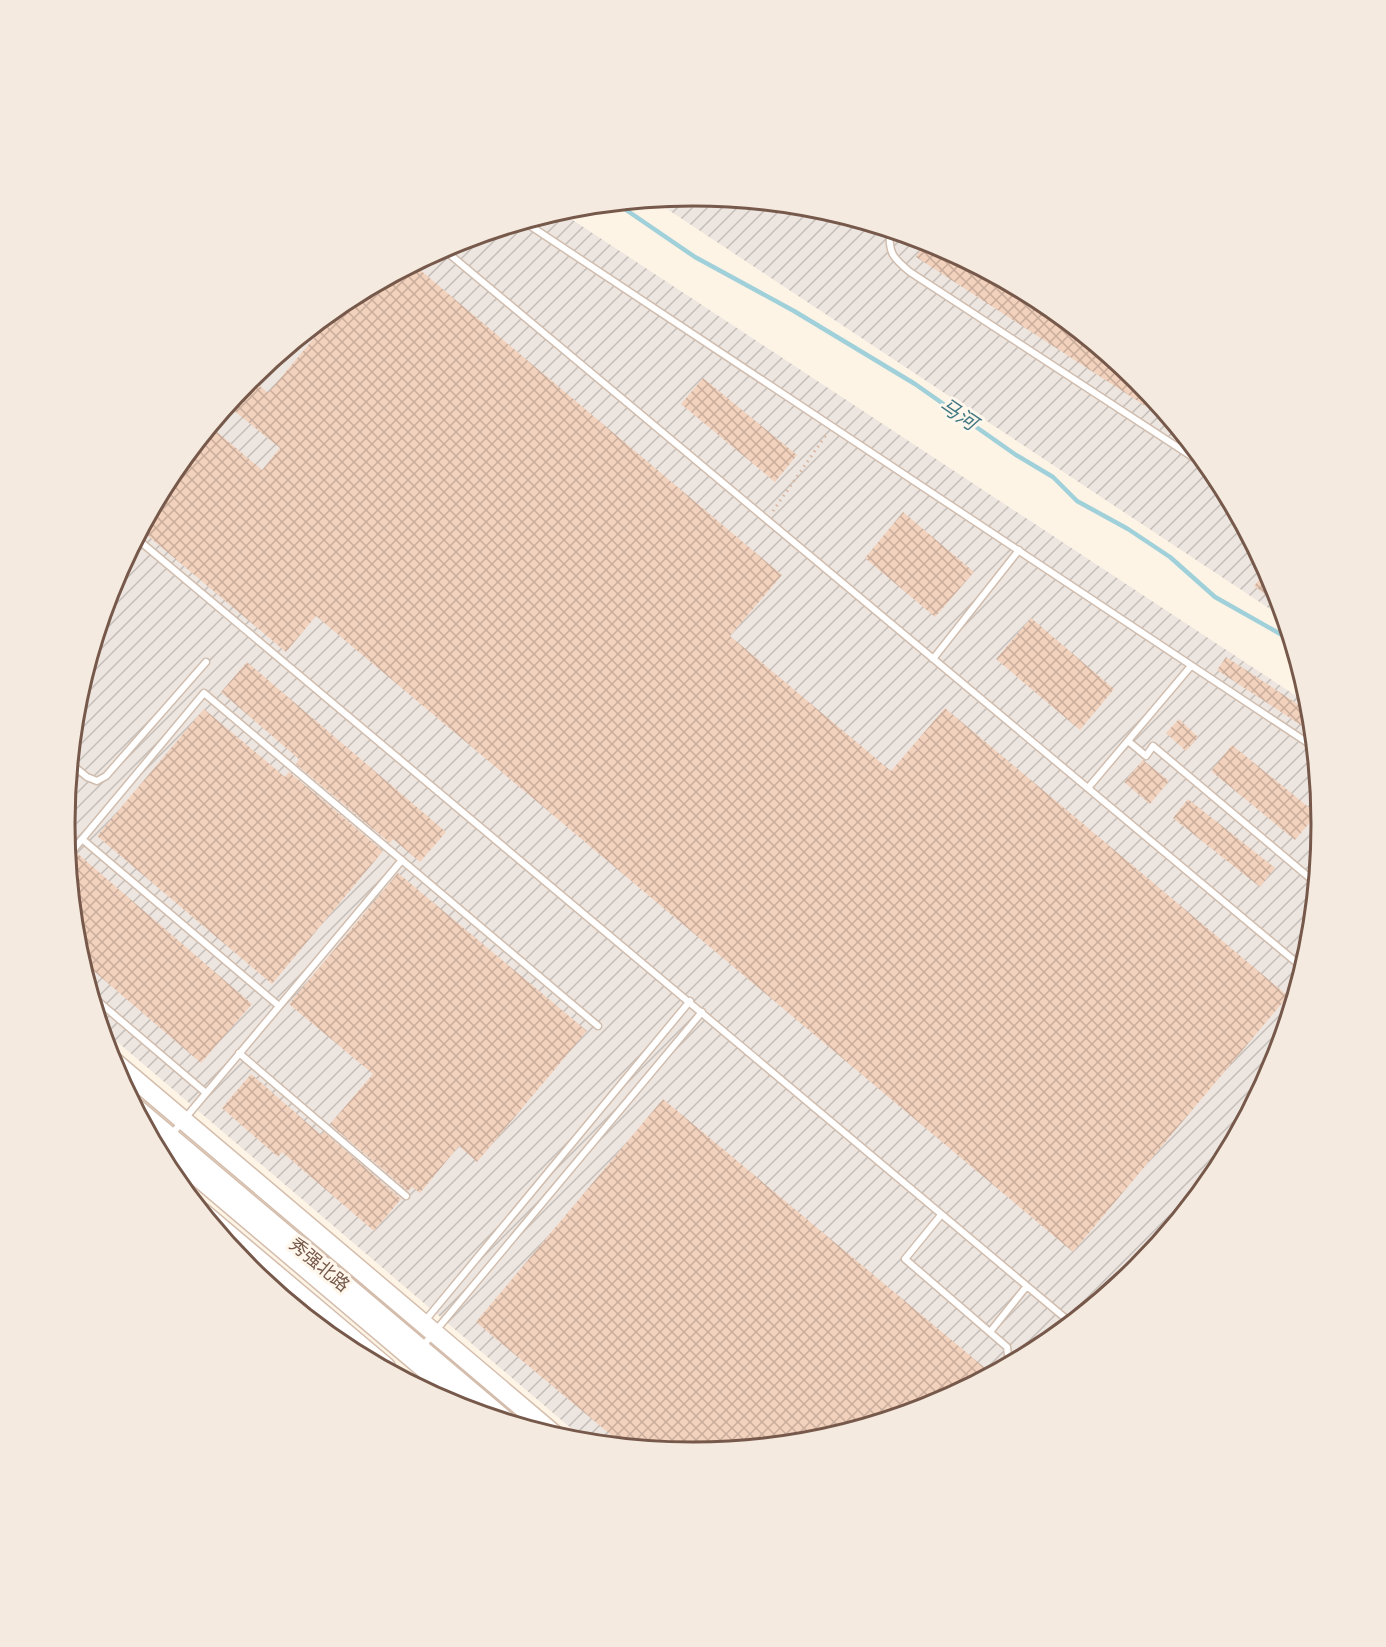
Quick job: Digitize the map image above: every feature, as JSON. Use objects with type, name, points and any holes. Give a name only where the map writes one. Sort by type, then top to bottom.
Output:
[{"type":"street","points":[[128,1074],[539,1422]]},
{"type":"street","name":"秀强北路","points":[[166,1145],[410,1349],[486,1406]]},
{"type":"street","points":[[244,1248],[347,1335]]},
{"type":"street","points":[[392,1363],[410,1349],[428,1328]]},
{"type":"street","name":"秀强北路","points":[[410,1349],[455,1393]]},
{"type":"lane","points":[[532,227],[1306,742]]},
{"type":"lane","points":[[890,237],[889,245],[894,258],[910,272],[1188,454]]},
{"type":"lane","points":[[451,256],[1295,961]]},
{"type":"lane","points":[[142,543],[1064,1317]]},
{"type":"lane","points":[[933,659],[1019,550]]},
{"type":"lane","points":[[77,769],[97,781],[106,776],[206,662]]},
{"type":"lane","points":[[1088,788],[1191,666]]},
{"type":"lane","points":[[76,847],[204,693],[598,1026]]},
{"type":"lane","points":[[1128,741],[1146,756],[1153,747],[1309,877]]},
{"type":"lane","points":[[82,839],[279,1006]]},
{"type":"lane","points":[[163,1140],[183,1120],[402,860]]},
{"type":"lane","points":[[428,1328],[690,1001]]},
{"type":"lane","points":[[103,1005],[206,1093]]},
{"type":"lane","points":[[428,1328],[702,1012]]},
{"type":"lane","points":[[239,1053],[406,1196]]},
{"type":"lane","points":[[941,1215],[905,1259],[1007,1347],[1008,1355]]},
{"type":"lane","points":[[990,1332],[1026,1287]]},
{"type":"path","points":[[767,520],[832,426]]},
{"type":"shaded area","points":[[664,207],[733,207],[774,211],[814,217],[853,227],[892,238],[966,269],[1036,310],[1100,359],[1158,416],[1183,447],[1228,514],[1247,550],[1273,611]]},
{"type":"shaded area","points":[[569,218],[1298,697],[1306,743],[1311,824],[1306,904],[1290,983],[1264,1060],[1247,1097],[1207,1167],[1158,1231],[1100,1288],[1069,1314],[1002,1359],[966,1378],[892,1409],[814,1430],[774,1436],[693,1442],[612,1436],[573,1430],[114,1039],[96,983],[87,944],[76,864],[75,824],[76,783],[87,703],[96,664],[122,587],[158,514],[179,480],[228,416],[286,359],[317,333],[384,288],[420,269],[494,238]]},
{"type":"building","points":[[921,250],[966,269],[1036,310],[1100,359],[1153,411],[916,257]]},
{"type":"building","points":[[419,269],[782,575],[730,636],[891,771],[945,708],[1286,995],[1285,1000],[1073,1252],[316,616],[286,652],[147,535],[179,480],[216,431],[262,470],[280,448],[234,410],[258,385],[268,393],[320,331],[384,288]]},
{"type":"building","points":[[703,378],[797,455],[775,482],[681,404]]},
{"type":"building","points":[[903,512],[974,572],[935,617],[865,558]]},
{"type":"building","points":[[1260,578],[1267,596],[1254,586]]},
{"type":"building","points":[[1031,618],[1114,689],[1080,730],[996,659]]},
{"type":"building","points":[[1226,657],[1299,705],[1303,727],[1217,670]]},
{"type":"building","points":[[247,662],[446,832],[420,862],[393,839],[390,843],[296,764],[299,759],[221,692]]},
{"type":"building","points":[[204,709],[285,777],[289,772],[383,851],[272,984],[97,836]]},
{"type":"building","points":[[1179,719],[1198,737],[1186,751],[1166,733]]},
{"type":"building","points":[[1232,745],[1311,809],[1311,821],[1295,840],[1211,771]]},
{"type":"building","points":[[1143,760],[1169,781],[1150,804],[1124,782]]},
{"type":"building","points":[[1188,799],[1275,868],[1260,887],[1173,818]]},
{"type":"building","points":[[78,854],[252,1004],[201,1063],[93,970],[80,904],[76,857]]},
{"type":"building","points":[[398,873],[587,1031],[477,1162],[459,1146],[420,1193],[412,1187],[408,1191],[330,1124],[373,1074],[289,1004]]},
{"type":"building","points":[[251,1074],[321,1135],[324,1132],[401,1199],[374,1231],[282,1152],[278,1157],[222,1108]]},
{"type":"building","points":[[663,1099],[985,1368],[892,1409],[814,1430],[733,1440],[693,1442],[653,1440],[612,1436],[476,1322]]},
{"type":"waterway","name":"马河","points":[[626,210],[695,257],[794,311],[915,384],[1016,455],[1053,477],[1077,501],[1128,529],[1170,557],[1215,597],[1281,634]]}]
